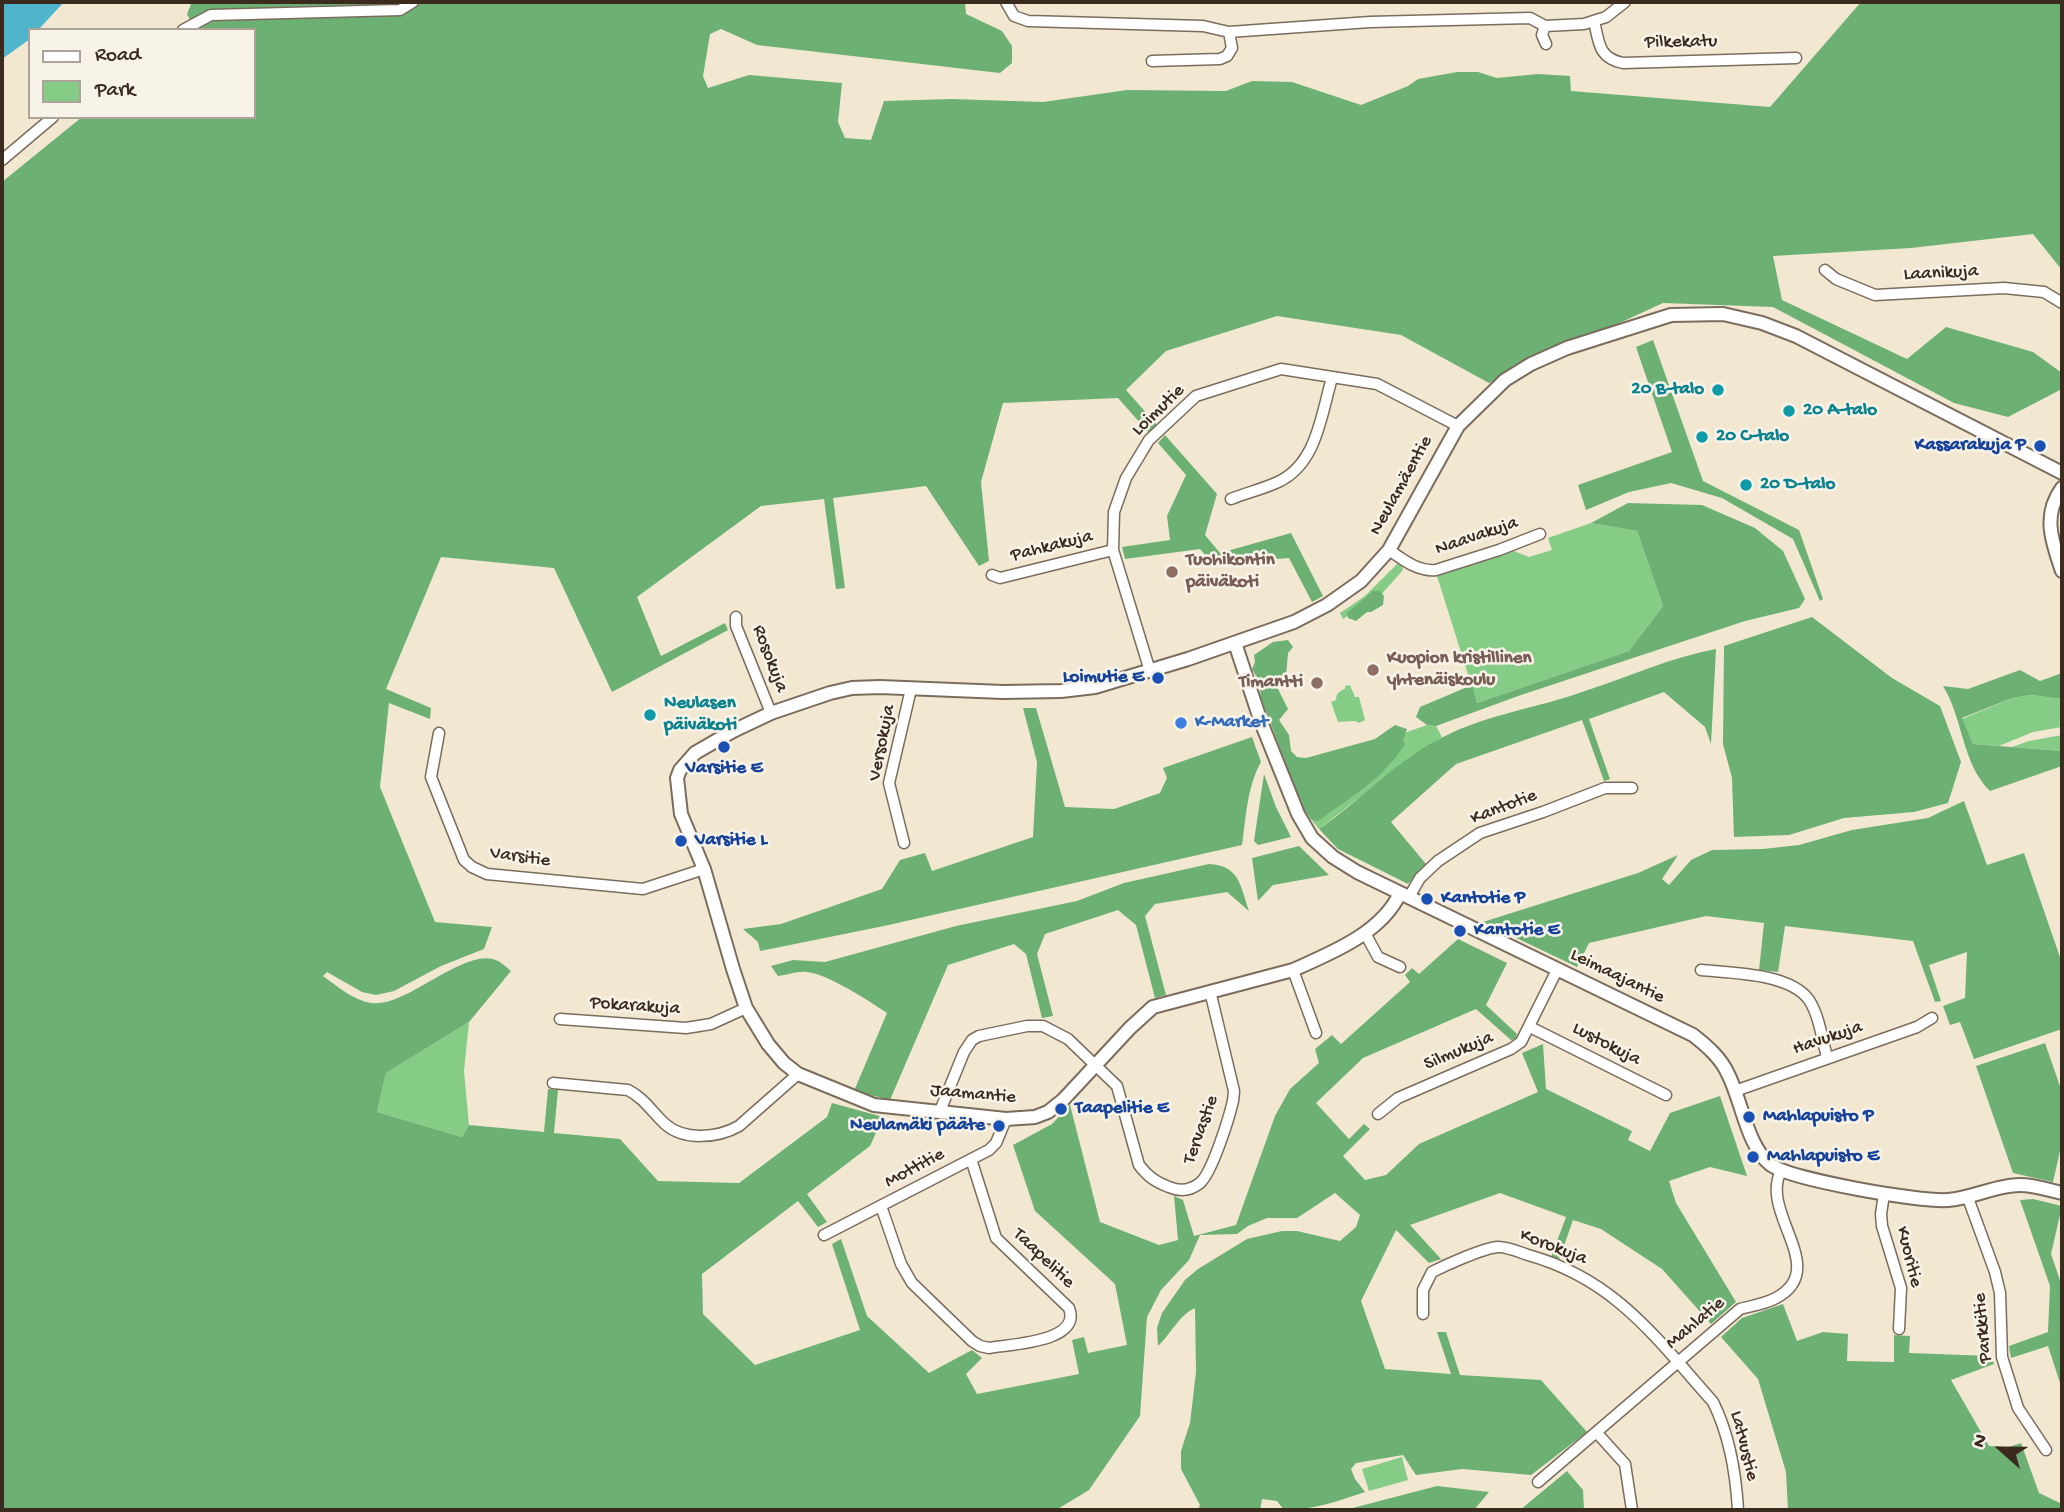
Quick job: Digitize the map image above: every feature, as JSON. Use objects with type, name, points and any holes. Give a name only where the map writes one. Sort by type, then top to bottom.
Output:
[{"type":"street","points":[[187,28],[211,15],[400,10],[413,2]]},
{"type":"street","points":[[1006,2],[1014,16],[1028,21],[1203,26],[1229,32],[1370,22],[1530,18],[1545,26],[1584,24],[1606,17],[1625,2]]},
{"type":"street","name":"Pilkekatu","points":[[1594,21],[1605,56],[1611,61],[1623,63],[1796,58]]},
{"type":"street","points":[[1545,26],[1542,36],[1546,44]]},
{"type":"street","points":[[1152,61],[1227,57],[1232,48],[1229,32]]},
{"type":"street","points":[[2,160],[51,119]]},
{"type":"street","name":"Laanikuja","points":[[1825,270],[1836,279],[1875,295],[2004,288],[2044,292],[2062,303]]},
{"type":"street","name":"Neulamäentie","points":[[677,778],[680,770],[695,753],[733,731],[771,713],[830,693],[852,688],[880,687],[1061,691],[1095,687],[1294,622],[1327,606],[1361,581],[1389,550],[1458,426],[1505,380],[1531,364],[1567,348],[1671,315],[1723,314],[1762,323],[1796,336],[2062,473]]},
{"type":"street","name":"Loimutie","points":[[1150,671],[1113,550],[1114,512],[1126,478],[1149,440],[1196,396],[1281,369],[1377,384],[1458,426]]},
{"type":"street","points":[[1231,499],[1279,482],[1302,465],[1312,447],[1332,378]]},
{"type":"street","points":[[2062,488],[2050,510],[2053,543],[2062,571]]},
{"type":"street","name":"Naavakuja","points":[[1389,550],[1413,565],[1429,571],[1499,550],[1540,534]]},
{"type":"street","name":"Pahkakuja","points":[[996,577],[1113,550]]},
{"type":"street","name":"Rosokuja","points":[[736,617],[736,626],[771,713]]},
{"type":"street","name":"Leimaajantie","points":[[1236,643],[1261,722],[1298,814],[1312,838],[1333,857],[1404,895],[1693,1035],[1707,1046],[1728,1072],[1759,1152],[1781,1171]]},
{"type":"street","name":"Versokuja","points":[[904,843],[889,783],[911,689]]},
{"type":"street","name":"Varsitie","points":[[439,733],[431,777],[464,860],[472,867],[488,874],[643,889],[704,869]]},
{"type":"street","name":"Jaamantie","points":[[677,778],[681,814],[704,869],[746,1008],[768,1044],[784,1063],[798,1074],[874,1105],[1006,1119],[1035,1117],[1048,1112],[1063,1100],[1153,1007],[1293,970],[1365,933],[1404,895]]},
{"type":"street","name":"Kantotie","points":[[1404,895],[1438,861],[1480,833],[1605,788],[1632,788]]},
{"type":"street","points":[[1365,933],[1377,957],[1400,967]]},
{"type":"street","points":[[1293,970],[1316,1033]]},
{"type":"street","name":"Silmukuja","points":[[1378,1114],[1398,1098],[1511,1049],[1521,1042],[1557,970]]},
{"type":"street","points":[[1701,970],[1763,976],[1796,989],[1808,999],[1827,1057]]},
{"type":"street","name":"Tervastie","points":[[1095,1065],[1117,1086],[1139,1165],[1145,1173],[1153,1180],[1178,1191],[1202,1182],[1230,1113],[1234,1091],[1210,991]]},
{"type":"street","name":"Pokarakuja","points":[[560,1018],[687,1028],[711,1024],[746,1008]]},
{"type":"street","name":"Havukuja","points":[[1735,1091],[1917,1027],[1932,1018]]},
{"type":"street","points":[[940,1111],[964,1052],[972,1040],[979,1036],[1027,1026],[1043,1026],[1068,1039],[1095,1065]]},
{"type":"street","name":"Lustokuja","points":[[1530,1027],[1666,1095]]},
{"type":"street","points":[[554,1083],[628,1090],[638,1095],[671,1128],[705,1136],[739,1126],[798,1074]]},
{"type":"street","name":"Mottitie","points":[[824,1235],[989,1150],[996,1143],[1006,1119]]},
{"type":"street","name":"Taapelitie","points":[[881,1206],[901,1264],[912,1283],[972,1341],[989,1348],[1060,1334],[1070,1324],[1072,1316],[1069,1308],[996,1238],[971,1159]]},
{"type":"street","points":[[1781,1171],[1884,1194],[1943,1200],[1968,1198],[2007,1186],[2020,1185],[2062,1193]]},
{"type":"street","name":"Mahlatie","points":[[1538,1482],[1740,1310],[1779,1296],[1795,1281],[1799,1267],[1776,1191],[1781,1171]]},
{"type":"street","name":"Kuoritie","points":[[1884,1194],[1882,1226],[1901,1288],[1899,1329]]},
{"type":"street","name":"Parkkitie","points":[[1968,1198],[2000,1293],[2001,1357],[2018,1408],[2046,1450]]},
{"type":"street","name":"Korokuja","points":[[1423,1314],[1423,1290],[1432,1272],[1498,1247],[1536,1257],[1604,1289],[1629,1308],[1678,1363]]},
{"type":"street","name":"Latvustie","points":[[1678,1363],[1713,1402],[1720,1416],[1737,1487],[1738,1510]]},
{"type":"street","points":[[1597,1433],[1625,1464],[1632,1510]]},
{"type":"green space","points":[[192,2],[965,2],[966,14],[1002,31],[1012,46],[1012,63],[1000,73],[757,45],[721,29],[710,34],[703,76],[708,88],[749,75],[842,83],[838,122],[845,138],[871,140],[884,101],[952,99],[1043,102],[1127,90],[1226,91],[1252,81],[1292,82],[1361,105],[1408,86],[1418,79],[1457,72],[1478,72],[1497,78],[1538,74],[1570,76],[1571,91],[1770,107],[1861,2],[2062,2],[2062,270],[2033,234],[1911,248],[1773,256],[1782,300],[1907,359],[1946,327],[2033,352],[2062,373],[2062,389],[2008,417],[1954,403],[1773,307],[1663,303],[1489,383],[1401,335],[1277,316],[1166,351],[1126,390],[1157,425],[1149,433],[1118,398],[1003,403],[981,482],[989,561],[979,566],[926,486],[833,498],[845,588],[836,589],[824,499],[761,506],[637,597],[661,656],[725,623],[728,630],[612,692],[554,568],[441,557],[386,689],[431,708],[430,719],[389,703],[380,787],[435,922],[492,927],[484,949],[441,966],[394,991],[376,995],[362,992],[327,972],[323,976],[352,996],[371,1003],[400,997],[465,963],[480,959],[496,960],[511,971],[469,1022],[386,1073],[377,1112],[462,1137],[469,1125],[544,1132],[548,1089],[558,1090],[554,1133],[620,1139],[658,1181],[739,1183],[827,1117],[832,1103],[883,1117],[870,1146],[807,1194],[827,1222],[818,1227],[798,1201],[702,1274],[703,1314],[755,1365],[860,1330],[832,1244],[841,1239],[867,1316],[929,1373],[972,1350],[982,1358],[966,1374],[977,1394],[1079,1374],[1072,1340],[1084,1337],[1088,1353],[1127,1345],[1115,1284],[1035,1211],[1013,1145],[1052,1124],[1070,1105],[1100,1222],[1159,1245],[1178,1240],[1174,1196],[1183,1200],[1194,1236],[1236,1225],[1275,1116],[1290,1089],[1319,1063],[1315,1049],[1332,1035],[1341,1044],[1410,982],[1405,975],[1412,968],[1419,974],[1458,939],[1507,963],[1486,1005],[1517,1034],[1515,1039],[1511,1040],[1476,1009],[1363,1058],[1316,1103],[1349,1139],[1364,1124],[1370,1129],[1343,1156],[1365,1180],[1386,1175],[1419,1144],[1538,1092],[1522,1053],[1543,1044],[1546,1089],[1632,1131],[1628,1140],[1650,1151],[1670,1113],[1720,1096],[1747,1176],[1710,1167],[1669,1181],[1676,1203],[1736,1302],[1711,1324],[1662,1269],[1601,1229],[1573,1220],[1559,1260],[1551,1257],[1566,1217],[1500,1193],[1410,1225],[1441,1259],[1429,1263],[1396,1230],[1361,1301],[1385,1369],[1451,1374],[1437,1332],[1446,1332],[1460,1375],[1541,1380],[1587,1432],[1531,1475],[1462,1469],[1416,1475],[1403,1455],[1356,1463],[1351,1469],[1365,1492],[1325,1504],[1284,1510],[1277,1501],[1262,1499],[1260,1510],[1198,1510],[1200,1505],[1181,1469],[1181,1451],[1190,1423],[1196,1372],[1195,1308],[1184,1315],[1158,1346],[1157,1328],[1162,1313],[1185,1280],[1247,1239],[1282,1231],[1297,1231],[1340,1241],[1356,1227],[1360,1215],[1335,1193],[1297,1218],[1267,1218],[1237,1234],[1200,1235],[1189,1260],[1161,1290],[1147,1317],[1140,1416],[1089,1490],[1056,1510],[2,1510],[2,182],[80,119],[256,119],[256,28],[194,28],[187,14]]},
{"type":"green space","points":[[1653,340],[1703,481],[1799,530],[1823,599],[1820,601],[1793,539],[1722,498],[1671,483],[1629,492],[1586,510],[1578,485],[1672,452],[1636,347]]},
{"type":"green space","points":[[1165,435],[1217,494],[1205,535],[1220,553],[1291,533],[1323,596],[1312,602],[1289,558],[1213,564],[1200,549],[1125,559],[1122,547],[1170,540],[1167,516],[1186,475],[1158,443]]},
{"type":"green space","points":[[1628,503],[1702,505],[1755,528],[1783,551],[1805,599],[1799,608],[1745,621],[1436,726],[1427,725],[1416,717],[1420,707],[1472,685],[1477,703],[1629,651],[1663,606],[1637,531],[1591,523]]},
{"type":"green space","points":[[1591,523],[1637,531],[1663,606],[1629,651],[1477,703],[1437,576],[1514,551],[1529,557],[1552,550],[1548,538]]},
{"type":"green space","points":[[1398,563],[1403,570],[1380,596],[1343,619],[1340,613],[1365,596]]},
{"type":"green space","points":[[1373,591],[1380,591],[1384,596],[1383,605],[1367,612],[1356,621],[1348,618],[1347,613]]},
{"type":"green space","points":[[1812,617],[1892,678],[1940,706],[1961,762],[1948,803],[1914,812],[1844,818],[1789,835],[1734,837],[1732,778],[1723,744],[1724,646]]},
{"type":"green space","points":[[1288,640],[1293,647],[1288,653],[1286,676],[1276,685],[1288,709],[1279,720],[1289,735],[1291,751],[1297,757],[1306,758],[1375,739],[1395,725],[1407,729],[1403,740],[1405,744],[1387,768],[1318,821],[1312,820],[1301,804],[1261,698],[1259,681],[1252,669],[1254,655],[1273,642]]},
{"type":"green space","points":[[1716,649],[1711,744],[1705,727],[1664,692],[1589,719],[1610,779],[1604,781],[1582,720],[1456,764],[1391,822],[1426,864],[1408,884],[1338,849],[1319,829],[1410,757],[1460,729],[1567,697],[1667,662]]},
{"type":"green space","points":[[2020,670],[2040,681],[2062,673],[2062,699],[2031,695],[2012,698],[1962,718],[1973,744],[2062,751],[2062,766],[1990,791],[1974,768],[1943,686],[1968,689]]},
{"type":"green space","points":[[1350,685],[1355,697],[1359,697],[1365,720],[1359,723],[1338,722],[1331,702],[1336,700],[1337,694],[1345,689],[1345,686]]},
{"type":"green space","points":[[2031,695],[2062,699],[2062,727],[2033,732],[1999,746],[1973,744],[1962,719],[2012,698]]},
{"type":"green space","points":[[1023,708],[1036,708],[1065,807],[1114,809],[1160,793],[1167,778],[1163,768],[1252,737],[1261,762],[1250,792],[1242,845],[884,926],[760,951],[758,942],[743,929],[781,924],[882,889],[900,860],[925,853],[932,871],[1033,837],[1037,762]]},
{"type":"green space","points":[[1427,725],[1436,726],[1442,737],[1410,758],[1319,829],[1300,806],[1288,770],[1329,759]]},
{"type":"green space","points":[[2062,735],[2062,751],[2012,747],[2029,741]]},
{"type":"green space","points":[[1264,774],[1291,837],[1258,845],[1254,841]]},
{"type":"green space","points":[[1964,801],[1987,865],[2024,853],[2062,963],[2062,1029],[1974,1059],[1960,1022],[1950,1025],[1943,1006],[1965,998],[1967,952],[1929,965],[1941,1001],[1935,1002],[1913,941],[1785,926],[1778,972],[1759,970],[1764,923],[1706,916],[1589,943],[1577,967],[1483,922],[1638,873],[1678,855],[1662,879],[1669,885],[1691,860],[1712,850],[1799,845],[1852,830],[1928,818]]},
{"type":"green space","points":[[1299,846],[1329,875],[1273,885],[1258,901],[1252,858]]},
{"type":"green space","points":[[1209,864],[1233,873],[1241,885],[1249,911],[1227,892],[1155,904],[1145,916],[1166,995],[1155,998],[1136,925],[1118,910],[1045,934],[1037,954],[1053,1016],[1042,1018],[1026,954],[1014,944],[948,965],[890,1100],[854,1091],[887,1013],[826,978],[804,972],[778,976],[771,966],[793,960],[825,962],[956,926],[1077,901],[1124,883]]},
{"type":"green space","points":[[469,1022],[464,1071],[469,1125],[462,1137],[377,1112],[386,1073]]},
{"type":"green space","points":[[2045,1043],[2062,1092],[2062,1142],[2053,1182],[2013,1173],[1976,1066]]},
{"type":"green space","points":[[2033,1199],[2062,1206],[2051,1254],[2062,1286],[2062,1389],[2048,1346],[2011,1358],[2009,1346],[2048,1332],[2050,1286],[2020,1200]]},
{"type":"green space","points":[[1783,1304],[1797,1341],[1823,1332],[1848,1334],[1847,1361],[1894,1362],[1894,1335],[1910,1336],[1909,1353],[1991,1356],[1994,1364],[1951,1380],[1989,1446],[2009,1447],[2021,1443],[2039,1493],[2062,1504],[2062,1510],[1788,1510],[1786,1472],[1758,1379],[1721,1337],[1742,1318]]},
{"type":"green space","points":[[1402,1457],[1408,1480],[1369,1491],[1362,1469]]},
{"type":"green space","points":[[1567,1471],[1583,1490],[1584,1510],[1520,1510]]},
{"type":"green space","points":[[1437,1486],[1489,1492],[1474,1510],[1345,1510]]},
{"type":"water","points":[[2,2],[64,2],[40,28],[28,28],[28,40],[2,59]]},
{"type":"place","name":"20 B-talo","points":[[1718,390]]},
{"type":"place","name":"20 A-talo","points":[[1789,411]]},
{"type":"place","name":"20 C-talo","points":[[1702,437]]},
{"type":"place","name":"Kassarakuja P","points":[[2040,446]]},
{"type":"place","name":"20 D-talo","points":[[1746,485]]},
{"type":"place","name":"Tuohikontin päiväkoti","points":[[1172,572]]},
{"type":"place","name":"Kuopion kristillinen yhtenäiskoulu","points":[[1373,670]]},
{"type":"place","name":"Loimutie E","points":[[1158,678]]},
{"type":"place","name":"Timantti","points":[[1317,683]]},
{"type":"place","name":"Neulasen päiväkoti","points":[[650,715]]},
{"type":"place","name":"K-Market","points":[[1181,723]]},
{"type":"place","name":"Varsitie E","points":[[724,747]]},
{"type":"place","name":"Varsitie L","points":[[681,841]]},
{"type":"place","name":"Kantotie P","points":[[1427,899]]},
{"type":"place","name":"Kantotie E","points":[[1460,931]]},
{"type":"place","name":"Taapelitie E","points":[[1061,1109]]},
{"type":"place","name":"Mahlapuisto P","points":[[1749,1117]]},
{"type":"place","name":"Neulamäki pääte","points":[[999,1126]]},
{"type":"place","name":"Mahlapuisto E","points":[[1753,1157]]}]
